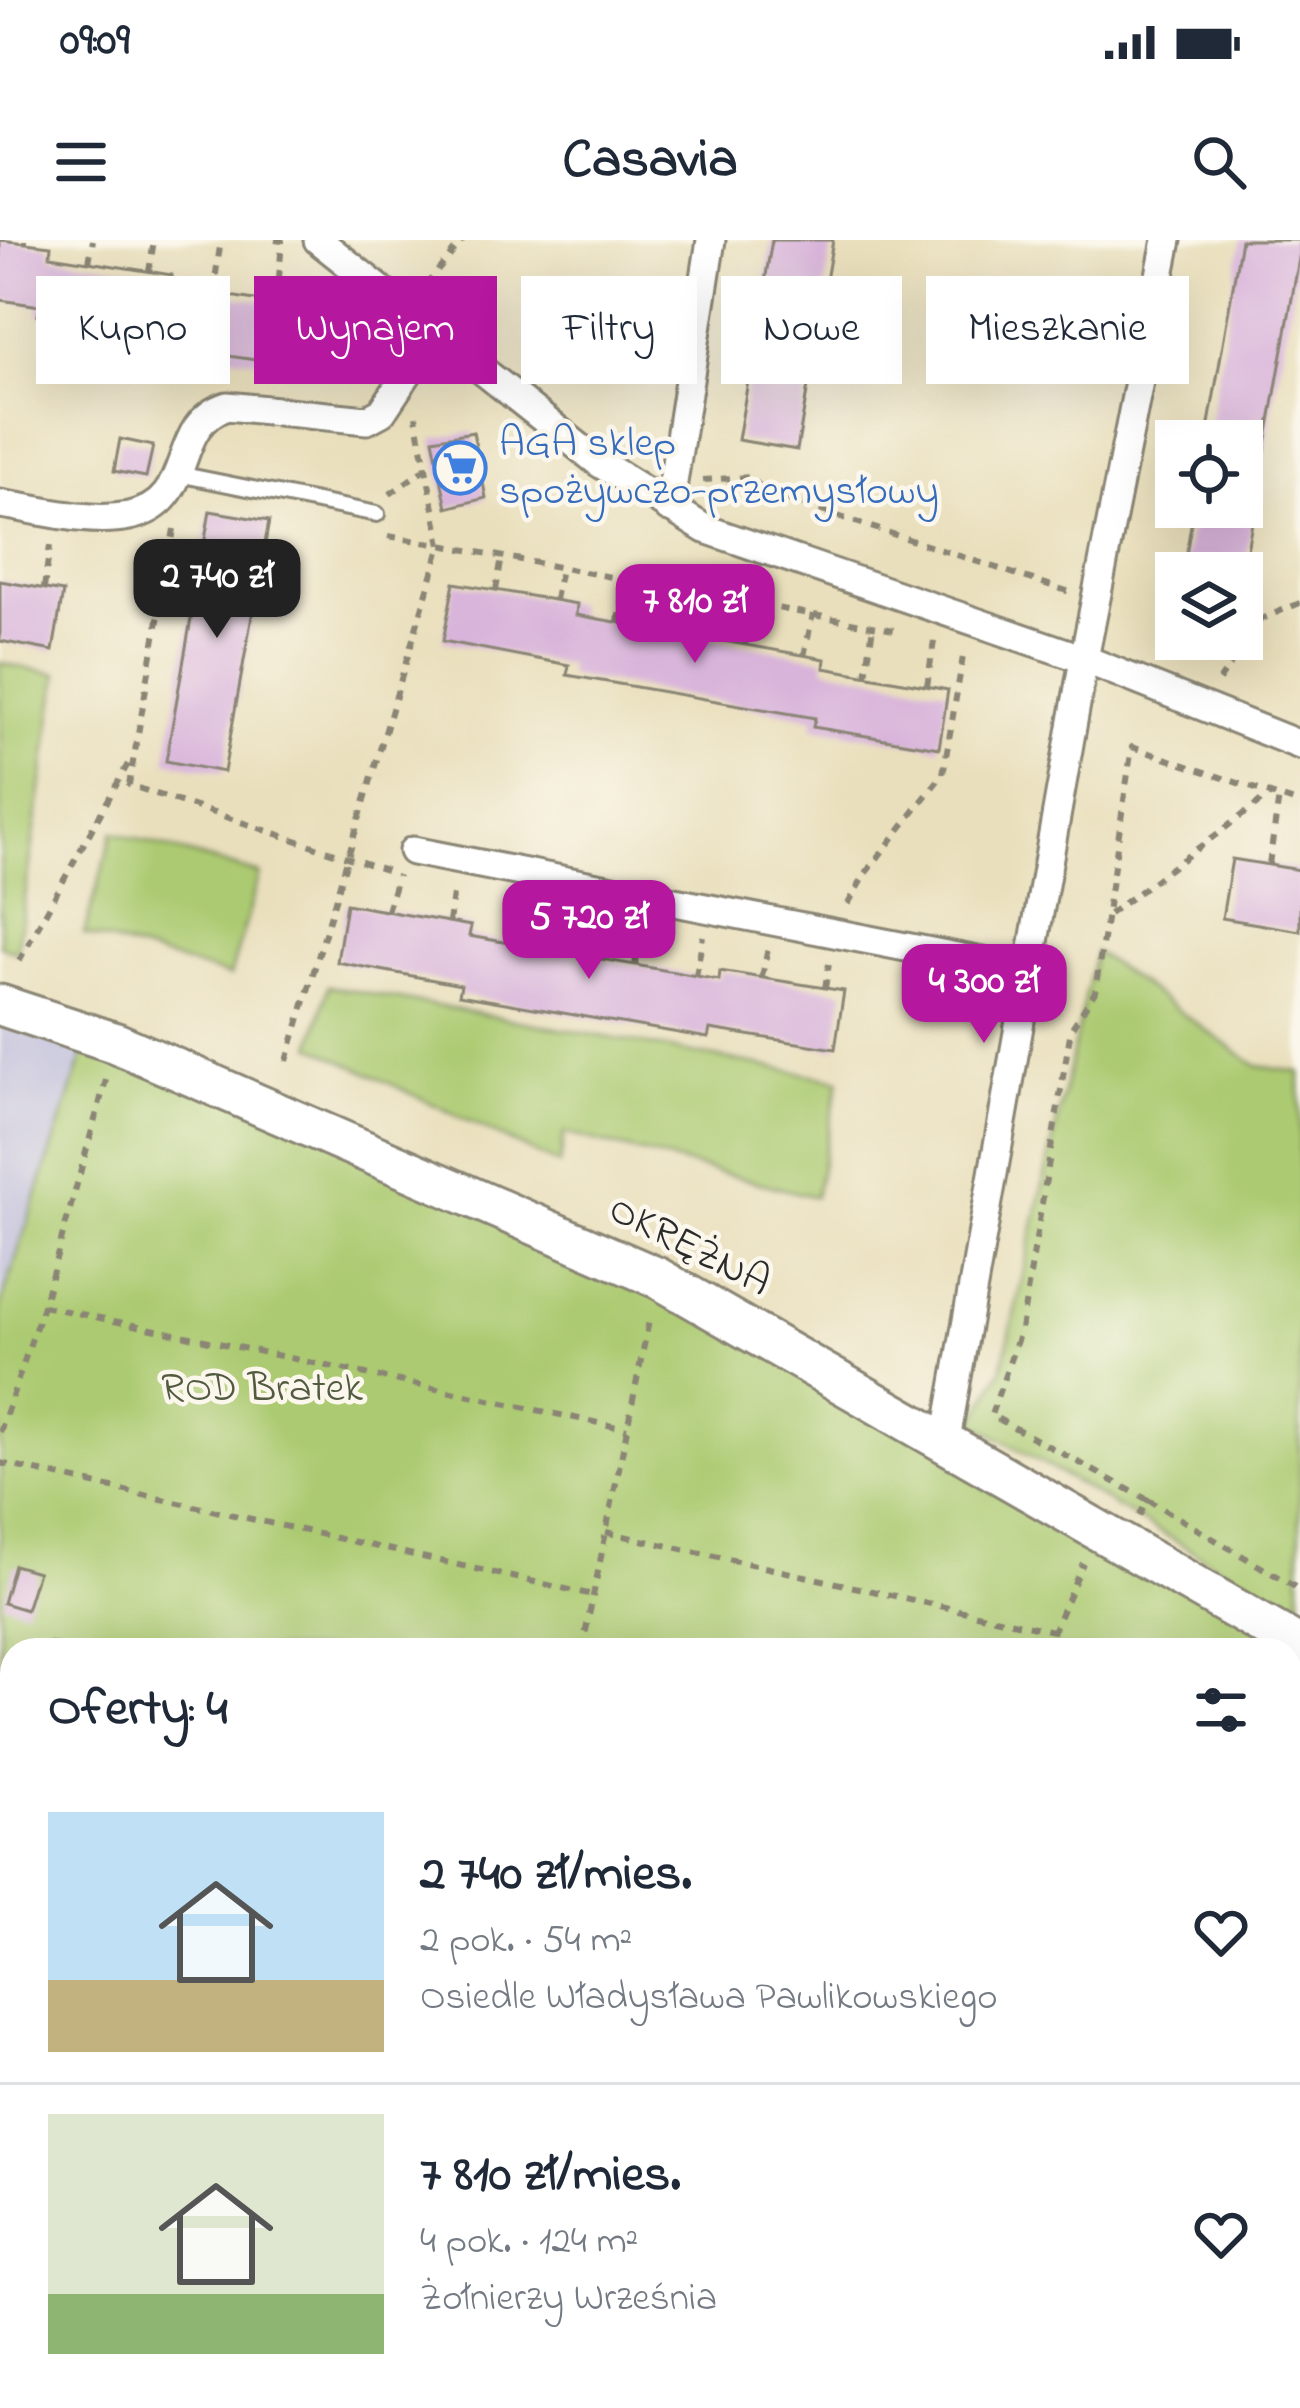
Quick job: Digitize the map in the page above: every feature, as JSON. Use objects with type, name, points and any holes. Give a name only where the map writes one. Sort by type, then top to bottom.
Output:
[{"type":"street","points":[[318,240],[364,276]]},
{"type":"street","points":[[669,508],[711,240]]},
{"type":"street","points":[[945,1444],[1084,659],[1167,240]]},
{"type":"street","points":[[497,381],[598,462],[669,508],[750,549],[1084,659],[1300,745]]},
{"type":"street","points":[[0,504],[99,519],[131,515],[170,496],[195,429],[212,411],[227,406],[367,420],[382,412],[400,384]]},
{"type":"street","points":[[406,863],[832,941],[1029,971]]},
{"type":"street","name":"OKRĘŻNA","points":[[0,1005],[116,1043],[658,1278],[1286,1638]]},
{"type":"lane","points":[[178,474],[377,514]]},
{"type":"path","points":[[89,262],[93,240]]},
{"type":"path","points":[[149,272],[154,240]]},
{"type":"path","points":[[216,276],[221,240]]},
{"type":"path","points":[[275,240],[282,241],[279,276]]},
{"type":"path","points":[[433,276],[463,240]]},
{"type":"path","points":[[287,1061],[441,545],[410,384]]},
{"type":"path","points":[[377,514],[381,500],[426,469]]},
{"type":"path","points":[[700,480],[750,476],[767,493],[1070,592]]},
{"type":"path","points":[[175,522],[129,785],[351,855]]},
{"type":"path","points":[[375,534],[948,640]]},
{"type":"path","points":[[34,543],[51,546],[44,588]]},
{"type":"path","points":[[496,590],[502,557]]},
{"type":"path","points":[[555,601],[561,568]]},
{"type":"path","points":[[618,622],[625,580]]},
{"type":"path","points":[[680,634],[686,591]]},
{"type":"path","points":[[745,645],[752,603]]},
{"type":"path","points":[[1219,681],[1261,619],[1300,603]]},
{"type":"path","points":[[804,656],[812,614]]},
{"type":"path","points":[[866,676],[874,626]]},
{"type":"path","points":[[927,686],[934,637]]},
{"type":"path","points":[[825,988],[832,941],[865,874],[943,774],[965,659],[963,642]]},
{"type":"path","points":[[1198,673],[1239,688]]},
{"type":"path","points":[[1148,1500],[992,1415],[1021,1329],[1070,1029],[1095,992],[1132,747],[1300,804]]},
{"type":"path","points":[[19,962],[130,759]]},
{"type":"path","points":[[1269,864],[1275,796]]},
{"type":"path","points":[[1107,916],[1275,796]]},
{"type":"path","points":[[387,911],[406,863]]},
{"type":"path","points":[[449,922],[455,884]]},
{"type":"path","points":[[512,944],[519,896]]},
{"type":"path","points":[[573,954],[580,906]]},
{"type":"path","points":[[635,965],[643,916]]},
{"type":"path","points":[[696,976],[705,927]]},
{"type":"path","points":[[762,977],[770,938]]},
{"type":"path","points":[[0,1432],[43,1306],[116,1043]]},
{"type":"path","points":[[584,1638],[658,1278]]},
{"type":"path","points":[[43,1306],[627,1429]]},
{"type":"path","points":[[0,1463],[593,1595]]},
{"type":"path","points":[[606,1532],[1053,1631]]},
{"type":"path","points":[[1050,1638],[1096,1532]]},
{"type":"shaded area","points":[[0,1017],[90,1034],[0,1307]]},
{"type":"green space","points":[[0,663],[58,674],[17,952],[0,946]]},
{"type":"green space","points":[[113,832],[260,874],[230,976],[84,934]]},
{"type":"green space","points":[[1095,952],[1257,1066],[1300,1072],[1300,1614],[974,1423],[1002,1369]]},
{"type":"green space","points":[[328,986],[839,1080],[815,1197],[564,1133],[560,1165],[312,1046]]},
{"type":"green space","name":"ROD Bratek","points":[[90,1034],[658,1278],[1286,1638],[0,1638],[0,1307]]},
{"type":"building","points":[[0,240],[51,246],[50,256],[172,275],[36,276],[36,305],[0,300]]},
{"type":"building","points":[[772,240],[833,240],[827,276],[766,276]]},
{"type":"building","points":[[1241,240],[1300,240],[1263,461],[1263,420],[1210,420]]},
{"type":"building","points":[[230,296],[254,300],[254,360],[230,356]]},
{"type":"building","points":[[748,384],[808,384],[797,450],[738,440]]},
{"type":"building","name":"AGA sklep spożywczo-przemysłowy","points":[[473,432],[486,498],[447,508],[433,439]]},
{"type":"building","points":[[120,439],[153,446],[146,477],[114,471]]},
{"type":"building","points":[[210,511],[269,521],[224,772],[166,761]]},
{"type":"building","points":[[1190,528],[1251,528],[1247,552],[1186,552]]},
{"type":"building","points":[[0,581],[63,592],[53,651],[0,641]]},
{"type":"building","points":[[454,583],[577,604],[576,615],[825,659],[824,668],[948,690],[939,748],[813,727],[815,718],[567,675],[569,665],[443,641]]},
{"type":"building","points":[[1232,859],[1300,870],[1300,931],[1222,918]]},
{"type":"building","points":[[346,904],[471,926],[469,936],[719,980],[720,971],[844,991],[835,1049],[710,1029],[708,1038],[459,995],[461,985],[337,962]]},
{"type":"building","points":[[14,1565],[38,1572],[26,1610],[3,1603]]},
{"type":"place","name":"AGA sklep spożywczo-przemysłowy","points":[[460,468]]}]
